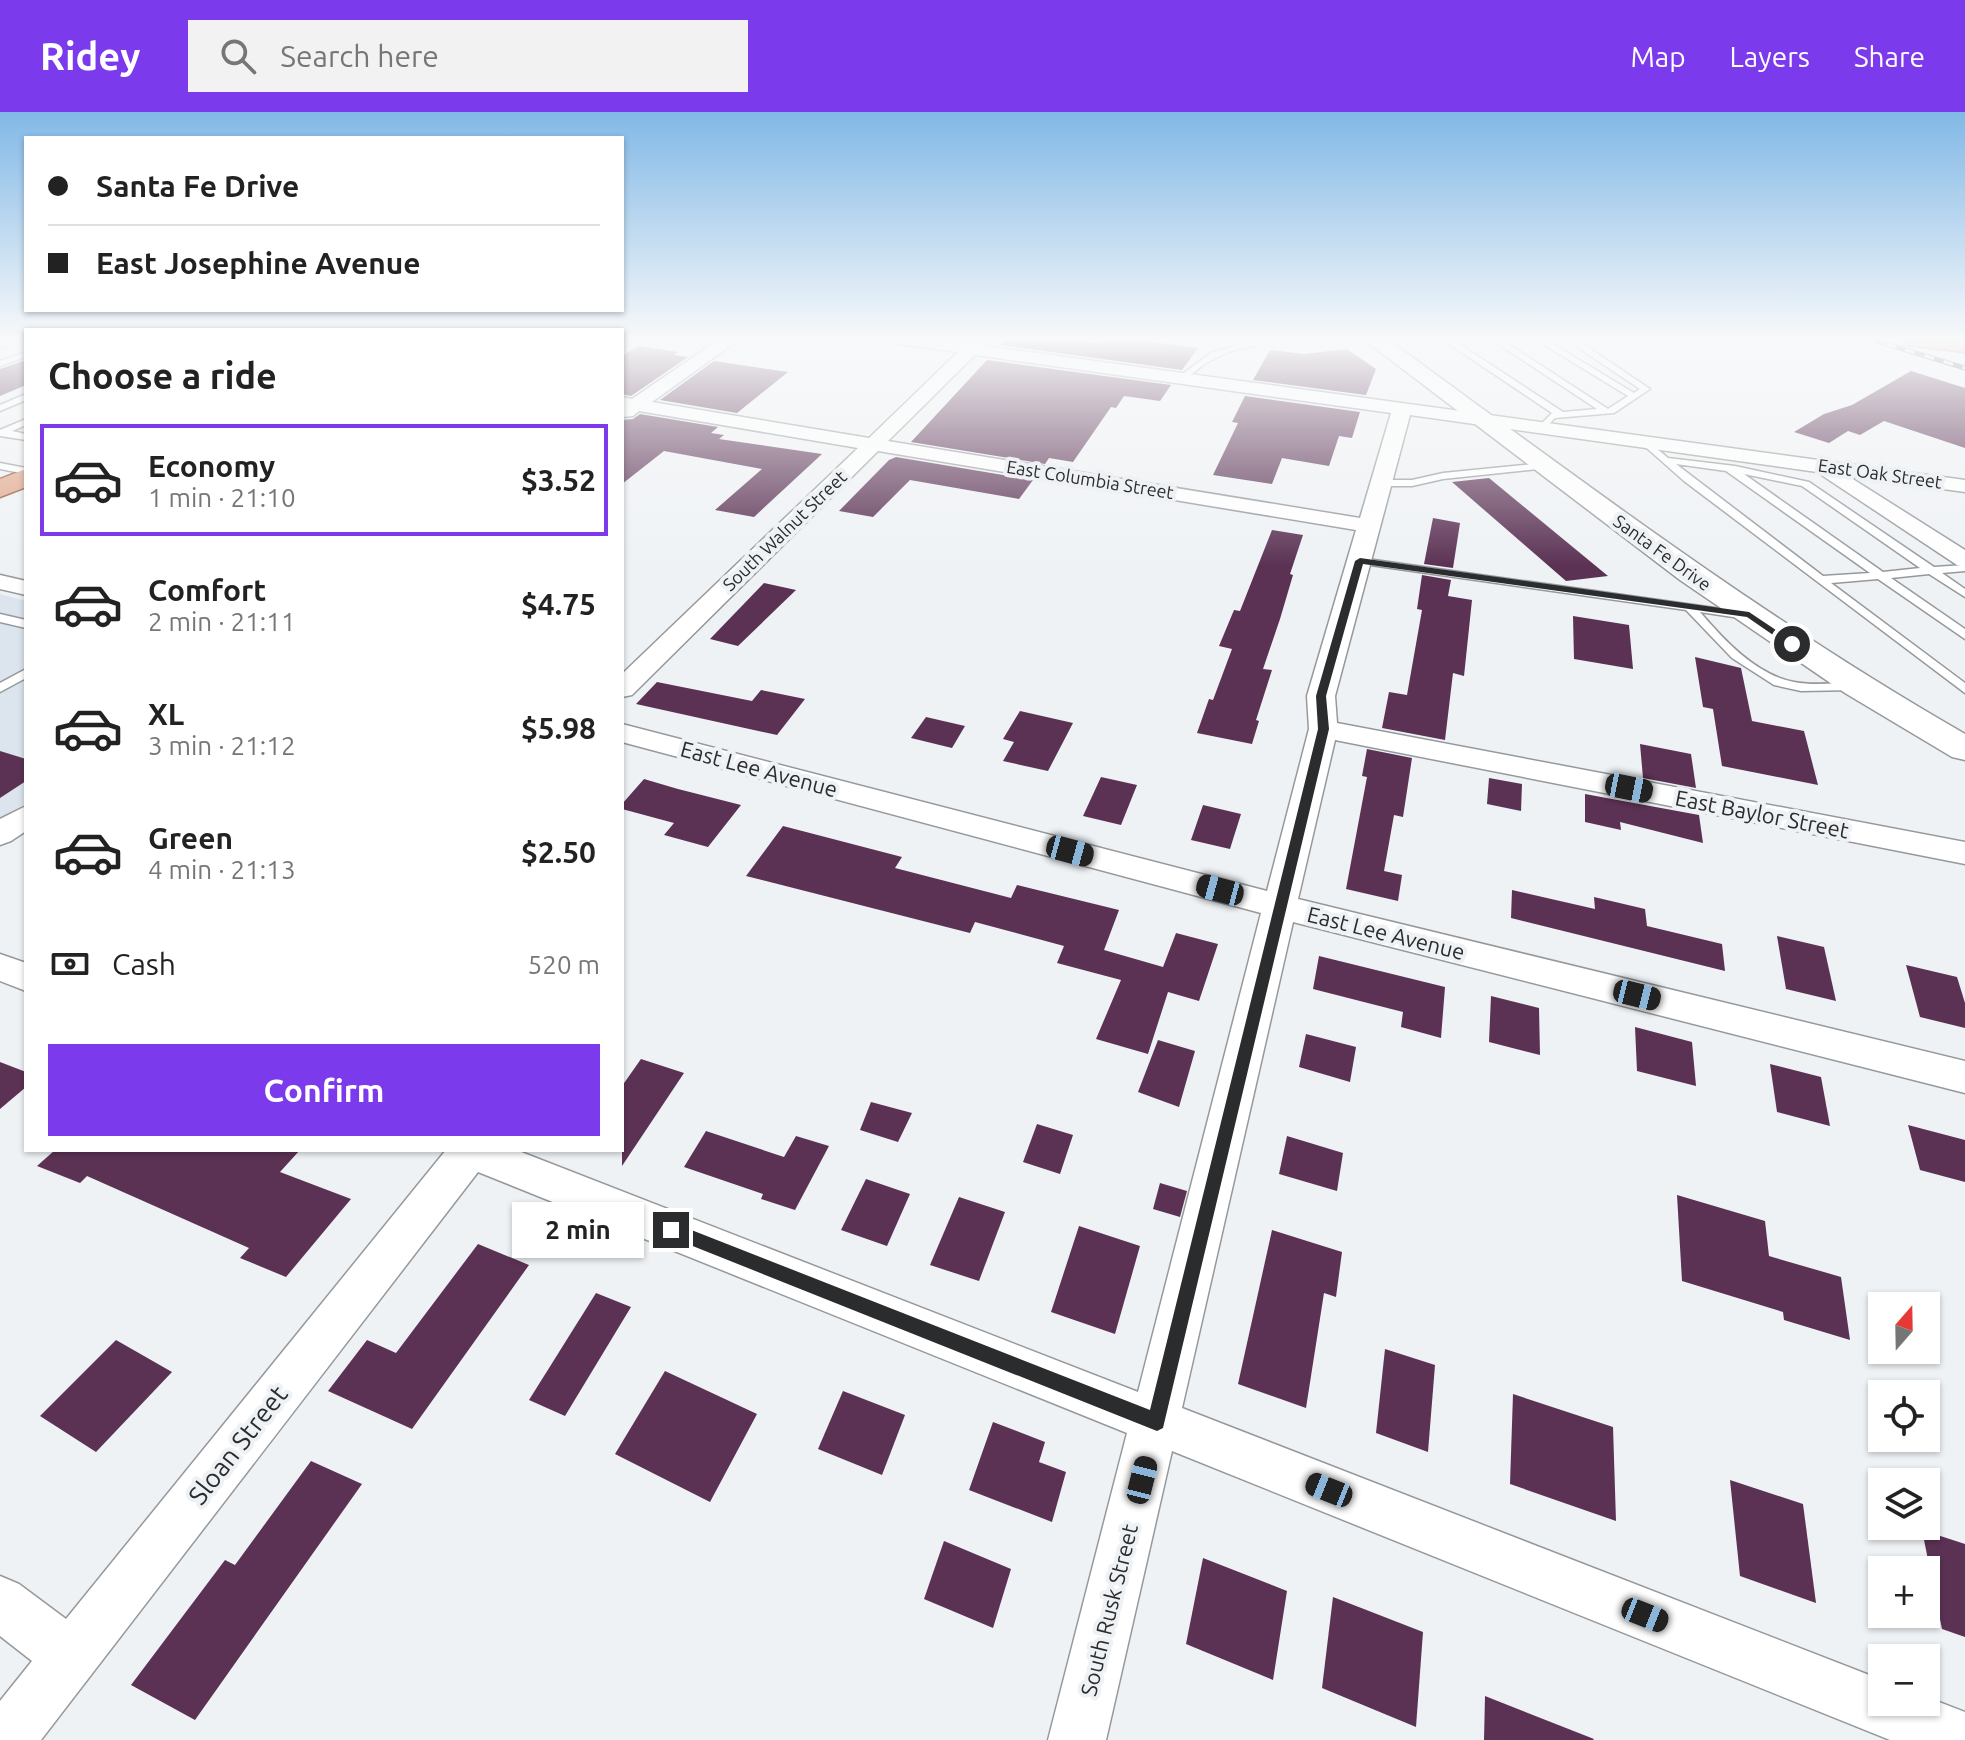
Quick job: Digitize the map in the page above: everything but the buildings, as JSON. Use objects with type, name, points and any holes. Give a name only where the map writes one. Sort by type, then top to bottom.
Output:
[{"type":"main road","points":[[0,489],[24,475]]},
{"type":"street","name":"East Columbia Street","points":[[672,414],[874,445],[1365,543]]},
{"type":"street","name":"South Walnut Street","points":[[624,687],[905,414]]},
{"type":"street","name":"South Rusk Street","points":[[1077,1740],[1157,1422],[1323,729],[1321,696],[1401,414]]},
{"type":"street","name":"East Oak Street","points":[[1439,414],[1965,486]]},
{"type":"street","name":"Santa Fe Drive","points":[[1475,414],[1749,615],[1857,686],[1965,749]]},
{"type":"street","points":[[1817,465],[1965,560]]},
{"type":"street","name":"East Baylor Street","points":[[1323,729],[1965,853]]},
{"type":"street","name":"East Lee Avenue","points":[[624,734],[1279,906],[1965,1077]]},
{"type":"street","points":[[0,834],[24,817]]},
{"type":"street","points":[[0,967],[24,976]]},
{"type":"street","name":"Sloan Street","points":[[5,1740],[468,1152]]},
{"type":"street","points":[[475,1152],[1962,1740]]},
{"type":"street","points":[[0,1603],[71,1656]]},
{"type":"lane","points":[[1543,427],[1552,416],[1577,414]]},
{"type":"lane","points":[[1,433],[24,423]]},
{"type":"lane","points":[[1,433],[24,437]]},
{"type":"lane","points":[[1644,441],[1965,689]]},
{"type":"lane","points":[[1665,460],[1729,468],[1805,484],[1965,594]]},
{"type":"lane","points":[[0,466],[24,473]]},
{"type":"lane","points":[[1382,483],[1412,483],[1443,476],[1545,466]]},
{"type":"lane","points":[[1729,468],[1965,635]]},
{"type":"lane","points":[[1365,543],[1690,608],[1749,615]]},
{"type":"lane","points":[[1821,580],[1965,568]]},
{"type":"lane","points":[[1690,608],[1713,636],[1769,679],[1792,686],[1857,686]]},
{"type":"lane","points":[[0,618],[24,624]]},
{"type":"lane","points":[[0,688],[24,674]]},
{"type":"shaded area","points":[[0,594],[24,600],[24,804],[0,820]]},
{"type":"route","points":[[671,1230],[1157,1422],[1323,729],[1321,696],[1360,561],[1749,615],[1792,644]]}]
